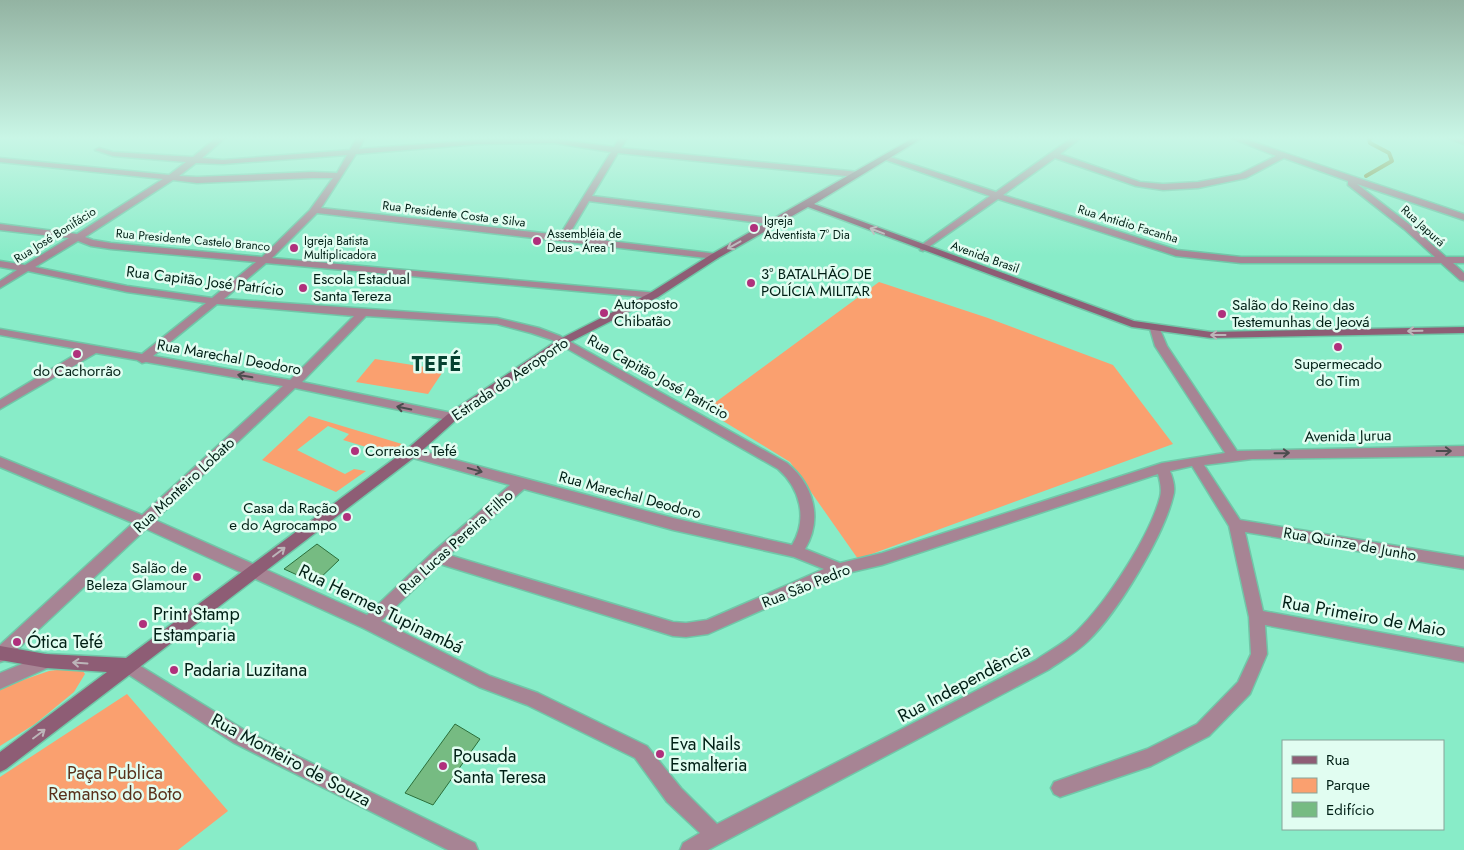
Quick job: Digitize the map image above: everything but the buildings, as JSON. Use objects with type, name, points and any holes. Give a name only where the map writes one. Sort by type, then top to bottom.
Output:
[{"type":"street","points":[[155,177],[197,180],[274,177]]},
{"type":"street","points":[[142,358],[266,259],[314,210],[338,177]]},
{"type":"street","points":[[562,239],[599,177]]},
{"type":"street","name":"Estrada do Aeroporto","points":[[0,763],[411,453],[452,418],[562,342],[654,295],[715,256],[852,177]]},
{"type":"street","name":"Rua Antidio Facanha","points":[[940,177],[1176,253],[1241,260],[1464,260]]},
{"type":"street","points":[[923,248],[1020,177]]},
{"type":"street","points":[[1118,177],[1139,184],[1163,187],[1198,185],[1240,177]]},
{"type":"street","name":"Rua Japurá","points":[[1341,177],[1365,192],[1464,278]]},
{"type":"street","points":[[1342,177],[1385,189],[1464,217]]},
{"type":"street","name":"Rua José Bonifácio","points":[[0,285],[75,236],[132,203],[167,178]]},
{"type":"street","points":[[586,198],[776,222]]},
{"type":"street","name":"Avenida Brasil","points":[[807,204],[1132,324],[1155,329],[1211,335],[1464,330]]},
{"type":"street","name":"Rua Presidente Costa e Silva","points":[[314,210],[715,256]]},
{"type":"street","name":"Rua Presidente Castelo Branco","points":[[0,227],[75,236],[91,243],[111,246],[654,295]]},
{"type":"street","name":"Rua Capitão José Patrício","points":[[0,264],[127,289],[212,301],[497,321],[535,330],[562,342],[715,427],[781,465],[792,474],[806,494],[807,505],[804,540],[796,552]]},
{"type":"street","name":"Rua Monteiro Lobato","points":[[1,654],[293,384],[363,313]]},
{"type":"street","points":[[1155,329],[1161,346],[1233,455]]},
{"type":"street","name":"Rua Marechal Deodoro","points":[[0,332],[293,384],[452,418]]},
{"type":"street","points":[[0,405],[95,348]]},
{"type":"street","name":"Avenida Jurua","points":[[1233,455],[1464,451]]},
{"type":"street","name":"Rua Marechal Deodoro","points":[[411,453],[673,524],[796,552],[840,569]]},
{"type":"street","name":"Rua São Pedro","points":[[437,557],[673,628],[686,630],[708,627],[840,569],[882,559],[1162,468],[1195,460],[1233,455]]},
{"type":"street","points":[[1060,788],[1152,757],[1203,730],[1244,688],[1259,654],[1257,617],[1236,525],[1195,460]]},
{"type":"street","name":"Rua Hermes Tupinambá","points":[[0,462],[145,522],[254,570],[370,623],[485,682],[532,699],[640,752],[674,795],[715,835]]},
{"type":"street","name":"Rua Independência","points":[[690,850],[715,835],[1042,665],[1082,637],[1113,600],[1150,537],[1167,496],[1167,481],[1162,468]]},
{"type":"street","name":"Rua Lucas Pereira Filho","points":[[370,623],[437,557],[521,483]]},
{"type":"street","name":"Rua Quinze de Junho","points":[[1236,525],[1464,563]]},
{"type":"street","name":"Rua Primeiro de Maio","points":[[1257,617],[1464,654]]},
{"type":"street","name":"Rua Monteiro de Souza","points":[[1,654],[46,661],[129,666],[240,737],[468,850]]},
{"type":"street","points":[[0,680],[46,661]]},
{"type":"green space","points":[[879,282],[988,318],[1113,365],[1173,444],[858,559],[790,462],[705,410]]},
{"type":"green space","points":[[375,359],[444,370],[428,394],[356,382]]},
{"type":"green space","points":[[309,416],[402,444],[389,454],[343,440],[349,434],[328,426],[297,450],[345,474],[354,469],[366,471],[336,492],[262,460]]},
{"type":"green space","points":[[80,667],[85,674],[74,692],[35,724],[0,746],[0,688],[49,671]]},
{"type":"green space","name":"Paça Publica Remanso do Boto","points":[[127,694],[228,811],[178,850],[0,850],[0,777]]},
{"type":"place","name":"Igreja Adventista 7° Dia","points":[[754,228]]},
{"type":"place","name":"Assembléia de Deus - Área 1","points":[[537,241]]},
{"type":"place","name":"Igreja Batista Multiplicadora","points":[[294,248]]},
{"type":"place","name":"3º BATALHÃO DE POLÍCIA MILITAR","points":[[751,283]]},
{"type":"place","name":"Escola Estadual Santa Tereza","points":[[303,288]]},
{"type":"place","name":"Autoposto Chibatão","points":[[604,313]]},
{"type":"place","name":"Salão do Reino das Testemunhas de Jeová","points":[[1222,314]]},
{"type":"place","name":"Supermecado do Tim","points":[[1338,347]]},
{"type":"place","name":"do Cachorrão","points":[[77,354]]},
{"type":"place","name":"Correios - Tefé","points":[[355,451]]},
{"type":"place","name":"Casa da Ração e do Agrocampo","points":[[347,517]]},
{"type":"place","name":"Salão de Beleza Glamour","points":[[197,577]]},
{"type":"place","name":"Print Stamp Estamparia","points":[[143,624]]},
{"type":"place","name":"Ótica Tefé","points":[[17,642]]},
{"type":"place","name":"Padaria Luzitana","points":[[174,670]]},
{"type":"place","name":"Eva Nails Esmalteria","points":[[660,754]]},
{"type":"place","name":"Pousada Santa Teresa","points":[[443,766]]},
{"type":"district","name":"TEFÉ","points":[[437,364]]}]
